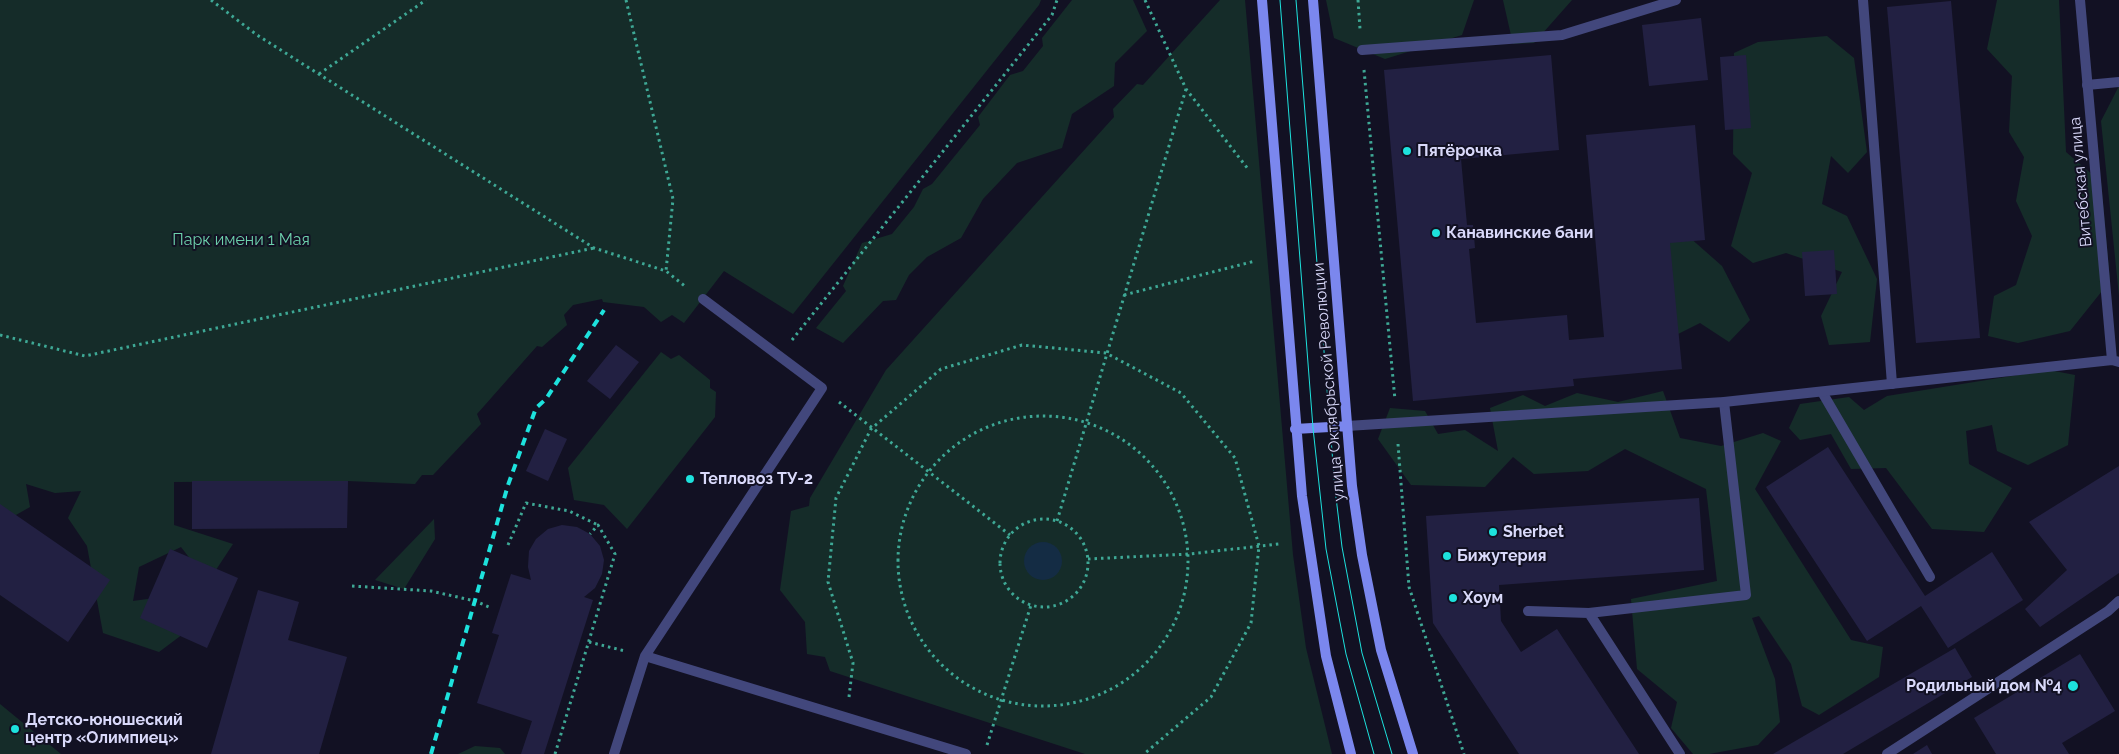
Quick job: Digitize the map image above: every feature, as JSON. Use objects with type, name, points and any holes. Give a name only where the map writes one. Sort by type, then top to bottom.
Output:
[{"type":"main road","points":[[1262,0],[1295,429],[1309,551],[1326,656],[1351,754]]},
{"type":"main road","name":"улица Октябрьской Революции","points":[[1313,0],[1347,426],[1362,555],[1381,650],[1413,754]]},
{"type":"main road","points":[[1295,429],[1347,426]]},
{"type":"street","points":[[1362,50],[1562,35],[1676,0]]},
{"type":"street","points":[[1863,0],[1892,384]]},
{"type":"street","name":"Витебская улица","points":[[2080,0],[2115,361]]},
{"type":"street","points":[[2087,85],[2119,82]]},
{"type":"street","points":[[614,754],[645,656],[822,388],[703,299]]},
{"type":"street","points":[[1347,426],[1724,402],[2115,361]]},
{"type":"street","points":[[1822,392],[1930,577]]},
{"type":"street","points":[[1528,611],[1589,613],[1746,594],[1724,402]]},
{"type":"street","points":[[1887,754],[2108,611],[2119,600]]},
{"type":"street","points":[[1589,613],[1680,754]]},
{"type":"street","points":[[645,656],[966,754]]},
{"type":"path","points":[[211,0],[257,35],[594,248],[666,271],[703,299]]},
{"type":"path","points":[[319,74],[426,0]]},
{"type":"path","points":[[626,0],[673,200],[666,271]]},
{"type":"path","points":[[780,356],[1052,15],[1057,0]]},
{"type":"path","points":[[1145,0],[1186,89],[1248,169]]},
{"type":"path","points":[[1358,0],[1397,423],[1409,587],[1464,754]]},
{"type":"path","points":[[1057,521],[1186,89]]},
{"type":"path","points":[[0,335],[85,356],[594,248]]},
{"type":"path","points":[[1124,295],[1255,261]]},
{"type":"path","points":[[846,717],[852,663],[828,582],[836,498],[872,429],[941,369],[1022,345],[1106,353],[1181,393],[1235,458],[1259,546],[1251,623],[1211,697],[1144,754]]},
{"type":"path","points":[[822,388],[872,429],[1010,535]]},
{"type":"path","points":[[1029,415],[1086,420],[1137,447],[1173,491],[1190,554],[1184,603],[1157,654],[1113,690],[1058,706],[1001,701],[950,674],[914,630],[897,575],[903,518],[928,472],[974,431],[1029,415]]},
{"type":"path","points":[[508,545],[526,504],[569,511],[598,524],[615,554],[554,754]]},
{"type":"path","points":[[1040,519],[1057,521],[1072,529],[1083,542],[1088,558],[1086,576],[1078,591],[1065,602],[1049,607],[1032,605],[1016,597],[1005,584],[1000,567],[1002,550],[1010,535],[1023,524],[1040,519]]},
{"type":"path","points":[[590,534],[598,524]]},
{"type":"path","points":[[1088,558],[1190,554],[1279,544]]},
{"type":"path","points":[[352,586],[431,591],[475,601],[489,607]]},
{"type":"path","points":[[987,747],[1032,605]]},
{"type":"path","points":[[589,642],[645,656]]},
{"type":"green space","name":"Парк имени 1 Мая","points":[[0,0],[1041,0],[1039,5],[793,314],[724,271],[684,323],[672,315],[661,322],[644,307],[603,302],[602,299],[573,305],[564,315],[567,325],[542,347],[537,346],[477,414],[481,424],[433,475],[422,475],[415,484],[348,481],[174,482],[174,525],[233,544],[208,582],[181,547],[139,567],[133,601],[184,594],[211,613],[159,652],[103,633],[87,546],[68,518],[81,491],[55,493],[26,484],[30,507],[0,524]]},
{"type":"green space","points":[[1072,0],[1133,0],[1147,31],[1115,63],[1114,86],[1072,114],[1062,148],[1017,163],[983,199],[961,238],[927,257],[909,275],[896,300],[883,301],[843,343],[816,328],[846,291],[843,286],[862,243],[892,234],[914,207],[923,189],[932,184],[980,125],[978,117],[1010,75],[1023,71],[1043,46],[1042,38]]},
{"type":"green space","points":[[1220,0],[1245,0],[1293,555],[1306,648],[1332,754],[1085,754],[830,671],[825,657],[807,654],[805,622],[780,590],[791,511],[809,506],[810,498],[886,370],[1114,117],[1113,109],[1137,84],[1143,85]]},
{"type":"green space","points":[[1326,0],[1474,0],[1462,35],[1385,59],[1334,38]]},
{"type":"green space","points":[[1503,0],[1572,0],[1534,43],[1513,44]]},
{"type":"green space","points":[[1997,0],[2059,0],[2066,152],[2101,182],[2110,281],[2070,331],[2018,343],[1988,336],[1994,296],[2016,285],[2032,236],[2016,201],[2024,157],[2009,132],[2012,76],[1987,49]]},
{"type":"green space","points":[[1827,36],[1854,58],[1867,152],[1848,173],[1831,156],[1822,204],[1847,216],[1877,279],[1870,342],[1829,345],[1821,316],[1842,272],[1786,253],[1753,263],[1731,246],[1752,173],[1733,154],[1734,53],[1758,42]]},
{"type":"green space","points":[[2119,86],[2119,296],[2101,121]]},
{"type":"green space","points":[[1680,229],[1722,266],[1750,320],[1729,342],[1700,323],[1672,337],[1655,233]]},
{"type":"green space","points":[[661,352],[671,359],[679,355],[710,380],[710,388],[716,392],[715,417],[627,529],[604,505],[574,500],[568,468]]},
{"type":"green space","points":[[2049,370],[2075,375],[2068,445],[2028,465],[1997,451],[1992,425],[1966,431],[1969,464],[2012,488],[1984,532],[1932,529],[1886,468],[1851,469],[1831,434],[1800,440],[1789,428],[1800,404],[1849,397],[1864,410],[1887,396]]},
{"type":"green space","points":[[1663,391],[1680,438],[1721,446],[1763,433],[1781,441],[1755,489],[1851,640],[1883,647],[1879,677],[1819,715],[1802,706],[1791,664],[1759,616],[1752,618],[1775,679],[1780,722],[1758,745],[1709,754],[1693,754],[1671,728],[1677,702],[1637,669],[1631,599],[1717,581],[1706,489],[1625,449],[1588,471],[1534,474],[1513,457],[1485,487],[1411,485],[1378,439],[1390,408],[1425,411],[1438,434],[1465,430],[1498,451],[1490,408],[1523,395],[1545,406],[1577,393],[1618,402]]},
{"type":"green space","points":[[434,519],[435,539],[404,589],[375,580]]},
{"type":"green space","name":"Детско-юношеский центр «Олимпиец»","points":[[0,704],[61,754],[0,754]]},
{"type":"green space","points":[[475,746],[500,748],[505,754],[458,754]]},
{"type":"water","points":[[1043,542],[1050,543],[1056,548],[1061,554],[1061,568],[1056,574],[1050,579],[1043,580],[1036,579],[1030,574],[1025,568],[1024,561],[1025,554],[1030,548],[1036,543]]},
{"type":"building","points":[[1951,1],[1980,338],[1916,343],[1887,7]]},
{"type":"building","points":[[1701,18],[1708,80],[1649,86],[1642,25]]},
{"type":"building","name":"Канавинские бани","points":[[1551,55],[1559,150],[1461,159],[1467,225],[1473,225],[1475,248],[1469,249],[1476,323],[1567,315],[1569,340],[1604,337],[1586,135],[1695,125],[1705,240],[1670,243],[1682,369],[1573,379],[1574,386],[1413,401],[1384,70]]},
{"type":"building","points":[[1746,55],[1751,128],[1725,130],[1720,57]]},
{"type":"building","points":[[1834,250],[1837,294],[1805,296],[1802,252]]},
{"type":"building","points":[[616,345],[639,362],[610,399],[587,381]]},
{"type":"building","points":[[545,429],[567,439],[548,481],[526,471]]},
{"type":"building","points":[[1828,447],[1925,596],[1992,552],[2023,600],[1948,648],[1921,606],[1867,641],[1766,487]]},
{"type":"building","points":[[2119,466],[2119,573],[2040,627],[2025,609],[2067,570],[2029,522]]},
{"type":"building","points":[[192,481],[348,481],[347,528],[192,529]]},
{"type":"building","points":[[1699,498],[1704,570],[1499,585],[1501,621],[1521,652],[1557,629],[1639,754],[1519,754],[1433,623],[1426,516]]},
{"type":"building","points":[[0,504],[110,580],[68,642],[0,595]]},
{"type":"building","points":[[562,525],[577,527],[590,534],[600,546],[604,560],[602,574],[595,588],[584,597],[593,600],[544,754],[521,754],[532,721],[477,703],[499,635],[492,633],[511,574],[531,580],[528,567],[529,551],[536,539],[548,529]]},
{"type":"building","points":[[170,549],[238,578],[207,648],[140,618]]},
{"type":"building","points":[[258,590],[299,602],[288,640],[347,657],[319,754],[211,754]]},
{"type":"building","points":[[1955,648],[1972,677],[1843,754],[1773,754]]},
{"type":"building","name":"Родильный дом №4","points":[[2080,654],[2115,711],[2062,743],[2069,754],[1996,754],[1974,718]]},
{"type":"building","points":[[1927,745],[1932,754],[1913,754]]},
{"type":"tram line","points":[[1280,0],[1313,428],[1326,549],[1346,654],[1374,754]]},
{"type":"tram line","points":[[1296,0],[1335,489],[1342,547],[1362,653],[1392,754]]},
{"type":"railway","points":[[431,754],[508,485],[536,408],[546,399],[604,310]]},
{"type":"place","name":"Пятёрочка","points":[[1407,151]]},
{"type":"place","name":"Канавинские бани","points":[[1436,233]]},
{"type":"place","name":"Тепловоз ТУ-2","points":[[690,479]]},
{"type":"place","name":"Sherbet","points":[[1493,532]]},
{"type":"place","name":"Бижутерия","points":[[1447,556]]},
{"type":"place","name":"Хоум","points":[[1453,598]]},
{"type":"place","name":"Родильный дом №4","points":[[2073,686]]},
{"type":"place","name":"Детско-юношеский центр «Олимпиец»","points":[[15,729]]}]
